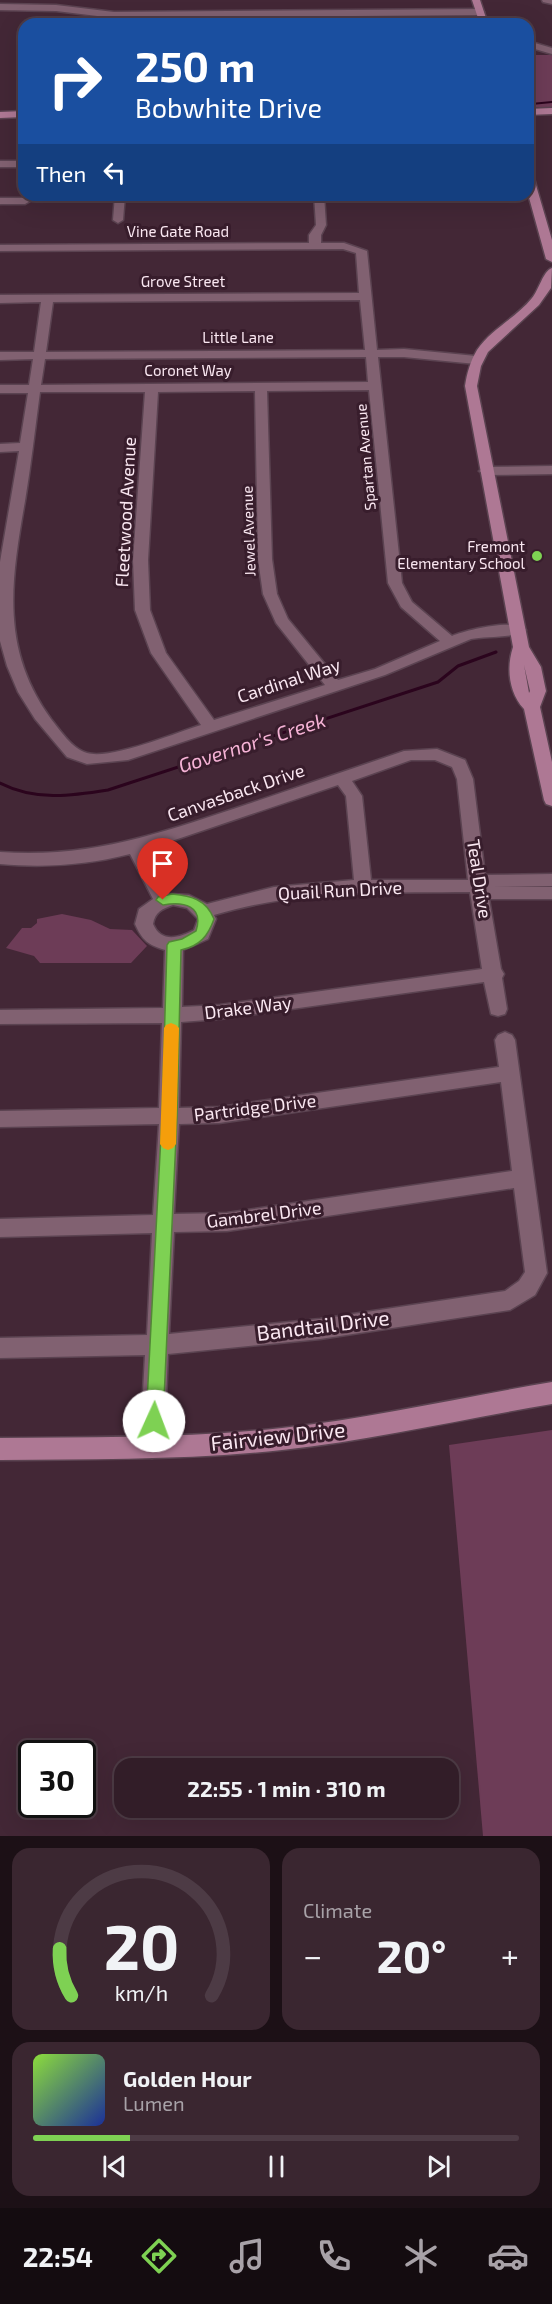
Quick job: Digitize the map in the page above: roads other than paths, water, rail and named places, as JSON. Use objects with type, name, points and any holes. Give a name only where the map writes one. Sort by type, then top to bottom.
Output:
[{"type":"main road","points":[[476,0],[482,18]]},
{"type":"main road","points":[[534,112],[552,111]]},
{"type":"main road","points":[[0,115],[18,114]]},
{"type":"main road","points":[[534,196],[552,259]]},
{"type":"main road","points":[[551,791],[532,707],[522,696],[520,686],[516,662],[521,647],[486,471],[472,390],[472,374],[476,360],[490,341],[537,299],[550,284],[552,271]]},
{"type":"main road","name":"Fairview Drive","points":[[0,1449],[152,1448],[253,1442],[310,1436],[552,1393]]},
{"type":"street","points":[[165,15],[166,0]]},
{"type":"street","points":[[546,0],[552,1]]},
{"type":"street","points":[[71,18],[86,2]]},
{"type":"street","points":[[0,7],[41,7],[114,15],[480,12]]},
{"type":"street","points":[[534,47],[552,51]]},
{"type":"street","points":[[0,165],[18,164]]},
{"type":"street","points":[[0,201],[18,199]]},
{"type":"street","points":[[118,220],[120,201]]},
{"type":"street","points":[[315,246],[315,235],[321,225],[319,201]]},
{"type":"street","name":"Vine Gate Road","points":[[0,248],[315,246],[357,248]]},
{"type":"street","name":"Spartan Avenue","points":[[357,248],[362,253],[367,296],[395,583],[406,604],[450,642]]},
{"type":"street","name":"Grove Street","points":[[0,299],[367,296]]},
{"type":"street","points":[[5,650],[3,582],[16,512],[48,298]]},
{"type":"street","name":"Little Lane","points":[[0,356],[426,354],[476,360]]},
{"type":"street","name":"Coronet Way","points":[[0,389],[376,386]]},
{"type":"street","name":"Jewel Avenue","points":[[261,387],[265,559],[270,594],[281,620],[335,687]]},
{"type":"street","name":"Fleetwood Avenue","points":[[152,388],[142,533],[140,588],[142,604],[148,627],[160,653],[211,727]]},
{"type":"street","points":[[0,447],[26,447]]},
{"type":"street","points":[[486,471],[552,470]]},
{"type":"street","points":[[0,512],[16,512]]},
{"type":"street","name":"Cardinal Way","points":[[5,650],[28,697],[70,753],[79,758],[102,760],[122,756],[335,687],[396,666],[450,642],[483,632],[518,630]]},
{"type":"street","name":"Canvasback Drive","points":[[0,858],[20,861],[72,859],[136,848],[410,755],[428,753],[446,757]]},
{"type":"street","name":"Teal Drive","points":[[446,757],[459,765],[465,779],[478,886],[495,974],[498,1009]]},
{"type":"street","points":[[342,778],[354,796],[363,887]]},
{"type":"street","points":[[136,848],[163,900]]},
{"type":"street","name":"Quail Run Drive","points":[[204,911],[297,890],[478,886],[491,893],[552,880]]},
{"type":"street","name":"Quail Run Drive","points":[[519,886],[552,892]]},
{"type":"street","points":[[163,900],[191,901],[204,911],[207,919],[202,934],[185,944],[174,945],[153,940],[143,927],[143,919],[147,911],[163,900]]},
{"type":"street","points":[[152,1448],[165,1224],[174,945]]},
{"type":"street","name":"Drake Way","points":[[0,1017],[172,1016],[220,1012],[495,974]]},
{"type":"street","points":[[505,1040],[525,1178]]},
{"type":"street","name":"Partridge Drive","points":[[0,1119],[219,1114],[509,1073]]},
{"type":"street","name":"Gambrel Drive","points":[[0,1228],[227,1222],[525,1178]]},
{"type":"street","name":"Bandtail Drive","points":[[0,1348],[157,1345],[320,1329],[510,1300],[527,1288],[536,1273],[525,1178]]},
{"type":"waterway","points":[[534,104],[552,102]]},
{"type":"waterway","name":"Governor's Creek","points":[[0,783],[26,793],[53,796],[108,790],[438,682],[458,666],[496,652]]},
{"type":"place","name":"Fremont Elementary School","points":[[537,556]]}]
